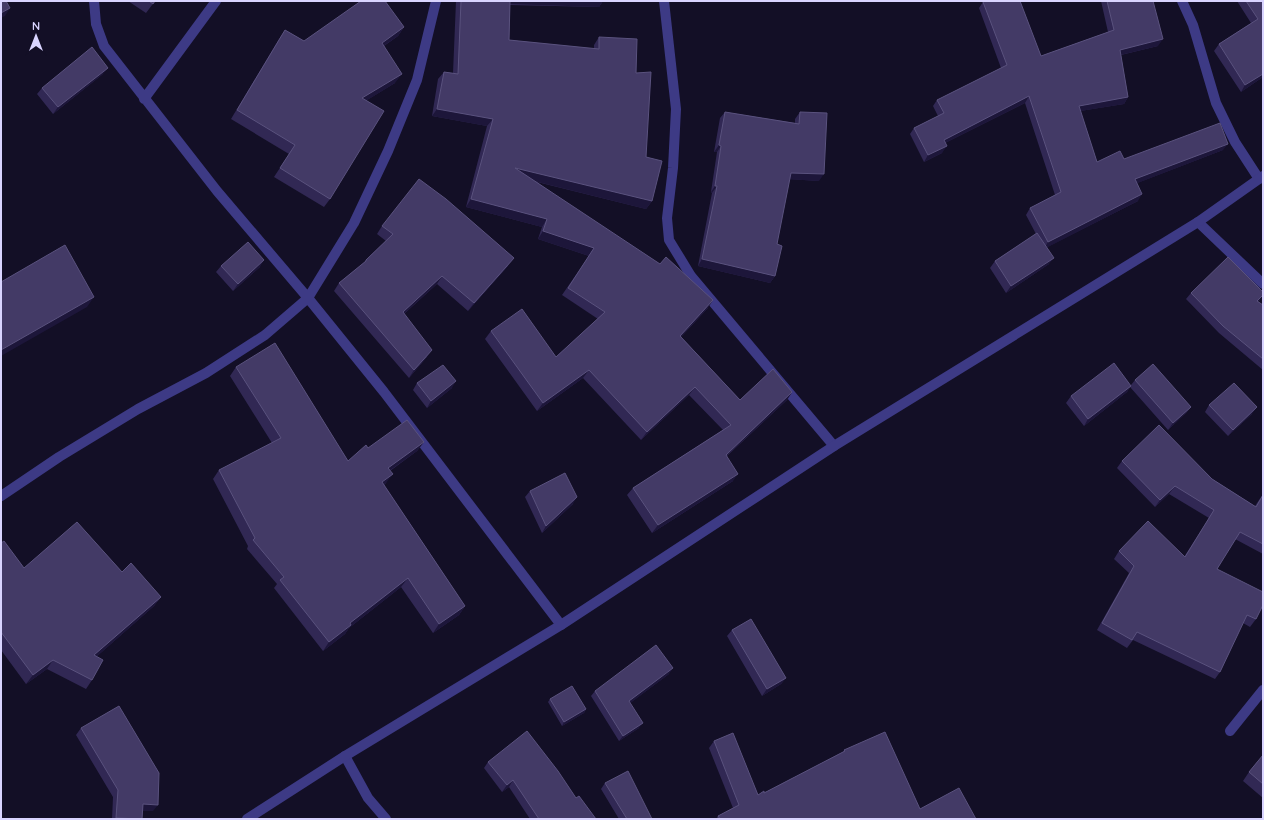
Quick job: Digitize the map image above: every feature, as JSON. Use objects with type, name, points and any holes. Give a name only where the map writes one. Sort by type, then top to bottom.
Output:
[{"type":"street","points":[[94,1],[96,24],[104,46],[144,99],[217,190],[308,298],[384,392],[561,625]]},
{"type":"street","points":[[144,99],[216,1]]},
{"type":"street","points":[[1,496],[59,457],[131,413],[206,373],[266,335],[308,298],[354,223],[388,151],[417,80],[436,1]]},
{"type":"street","points":[[664,1],[676,109],[673,168],[667,218],[669,240],[691,276],[834,446]]},
{"type":"street","points":[[247,819],[345,756],[561,625],[834,446],[1198,222],[1261,177],[1235,142],[1216,103],[1193,25],[1182,1]]},
{"type":"street","points":[[1198,222],[1263,284]]},
{"type":"street","points":[[1230,731],[1263,690]]},
{"type":"street","points":[[345,756],[368,798],[386,819]]},
{"type":"building","points":[[1,1],[6,1],[10,8],[1,13]]},
{"type":"building","points":[[361,1],[385,1],[404,27],[382,43],[402,74],[362,98],[384,111],[330,199],[280,168],[295,145],[237,110],[285,30],[304,41]]},
{"type":"building","points":[[461,1],[510,1],[509,40],[599,49],[599,37],[637,39],[636,73],[651,72],[646,157],[662,161],[652,201],[515,168],[660,264],[666,257],[713,300],[680,336],[740,400],[773,369],[792,392],[726,455],[738,474],[658,525],[633,488],[731,425],[695,387],[647,432],[589,370],[543,403],[491,331],[522,309],[556,357],[605,312],[568,288],[594,248],[543,231],[547,219],[471,199],[493,119],[437,109],[444,72],[458,74]]},
{"type":"building","points":[[1020,1],[1041,56],[1114,30],[1107,1],[1153,1],[1163,39],[1120,50],[1128,97],[1079,106],[1097,162],[1120,151],[1124,159],[1220,123],[1228,144],[1135,179],[1142,194],[1048,242],[1030,208],[1061,192],[1029,96],[944,140],[947,146],[928,155],[914,128],[944,113],[937,100],[1007,65],[983,2]]},
{"type":"building","points":[[1246,1],[1263,1],[1263,74],[1245,85],[1219,44],[1258,19]]},
{"type":"building","points":[[92,47],[108,68],[58,107],[42,88]]},
{"type":"building","points":[[725,112],[799,124],[800,112],[827,113],[824,174],[791,173],[777,244],[782,246],[775,276],[702,259],[717,186],[715,186],[721,146],[719,145]]},
{"type":"building","points":[[419,179],[446,199],[514,258],[474,303],[442,276],[403,312],[432,350],[414,370],[339,283],[366,261],[393,234],[382,226]]},
{"type":"building","points":[[1037,233],[1054,258],[1011,286],[995,261]]},
{"type":"building","points":[[248,242],[264,260],[238,284],[221,266]]},
{"type":"building","points":[[65,245],[94,297],[1,350],[1,282]]},
{"type":"building","points":[[1228,257],[1263,292],[1263,295],[1257,301],[1263,305],[1263,359],[1223,326],[1191,293]]},
{"type":"building","points":[[275,343],[348,461],[366,445],[368,448],[407,420],[424,442],[388,468],[393,474],[382,482],[465,606],[439,624],[408,578],[350,623],[351,625],[329,642],[280,580],[284,577],[253,540],[255,538],[219,470],[281,438],[236,367]]},
{"type":"building","points":[[1114,363],[1131,386],[1088,419],[1071,396]]},
{"type":"building","points":[[1153,364],[1191,407],[1173,423],[1135,380]]},
{"type":"building","points":[[443,365],[456,381],[431,401],[417,383]]},
{"type":"building","points":[[1234,383],[1257,407],[1233,430],[1209,405]]},
{"type":"building","points":[[1159,425],[1212,479],[1256,507],[1263,495],[1263,544],[1240,532],[1217,569],[1263,592],[1263,605],[1256,619],[1247,615],[1220,672],[1137,632],[1132,640],[1102,623],[1134,566],[1119,551],[1148,521],[1185,557],[1214,510],[1175,486],[1160,500],[1122,461]]},
{"type":"building","points":[[565,473],[577,497],[546,526],[530,491]]},
{"type":"building","points":[[77,522],[122,572],[131,563],[161,597],[94,655],[103,660],[92,680],[53,660],[33,675],[1,632],[1,543],[4,541],[24,568]]},
{"type":"building","points":[[751,619],[786,678],[767,689],[732,630]]},
{"type":"building","points":[[656,645],[673,668],[629,701],[643,723],[623,736],[595,691]]},
{"type":"building","points":[[572,686],[586,709],[564,722],[550,699]]},
{"type":"building","points":[[119,706],[159,773],[158,805],[143,804],[142,819],[116,818],[118,790],[81,728]]},
{"type":"building","points":[[527,731],[558,771],[576,798],[579,796],[596,819],[539,819],[513,780],[507,785],[488,762]]},
{"type":"building","points":[[885,732],[920,809],[959,788],[976,819],[720,819],[718,816],[739,805],[714,741],[733,733],[758,795],[845,751],[844,750]]},
{"type":"building","points":[[1263,755],[1263,784],[1249,772]]},
{"type":"building","points":[[628,771],[652,819],[627,819],[605,783]]}]
